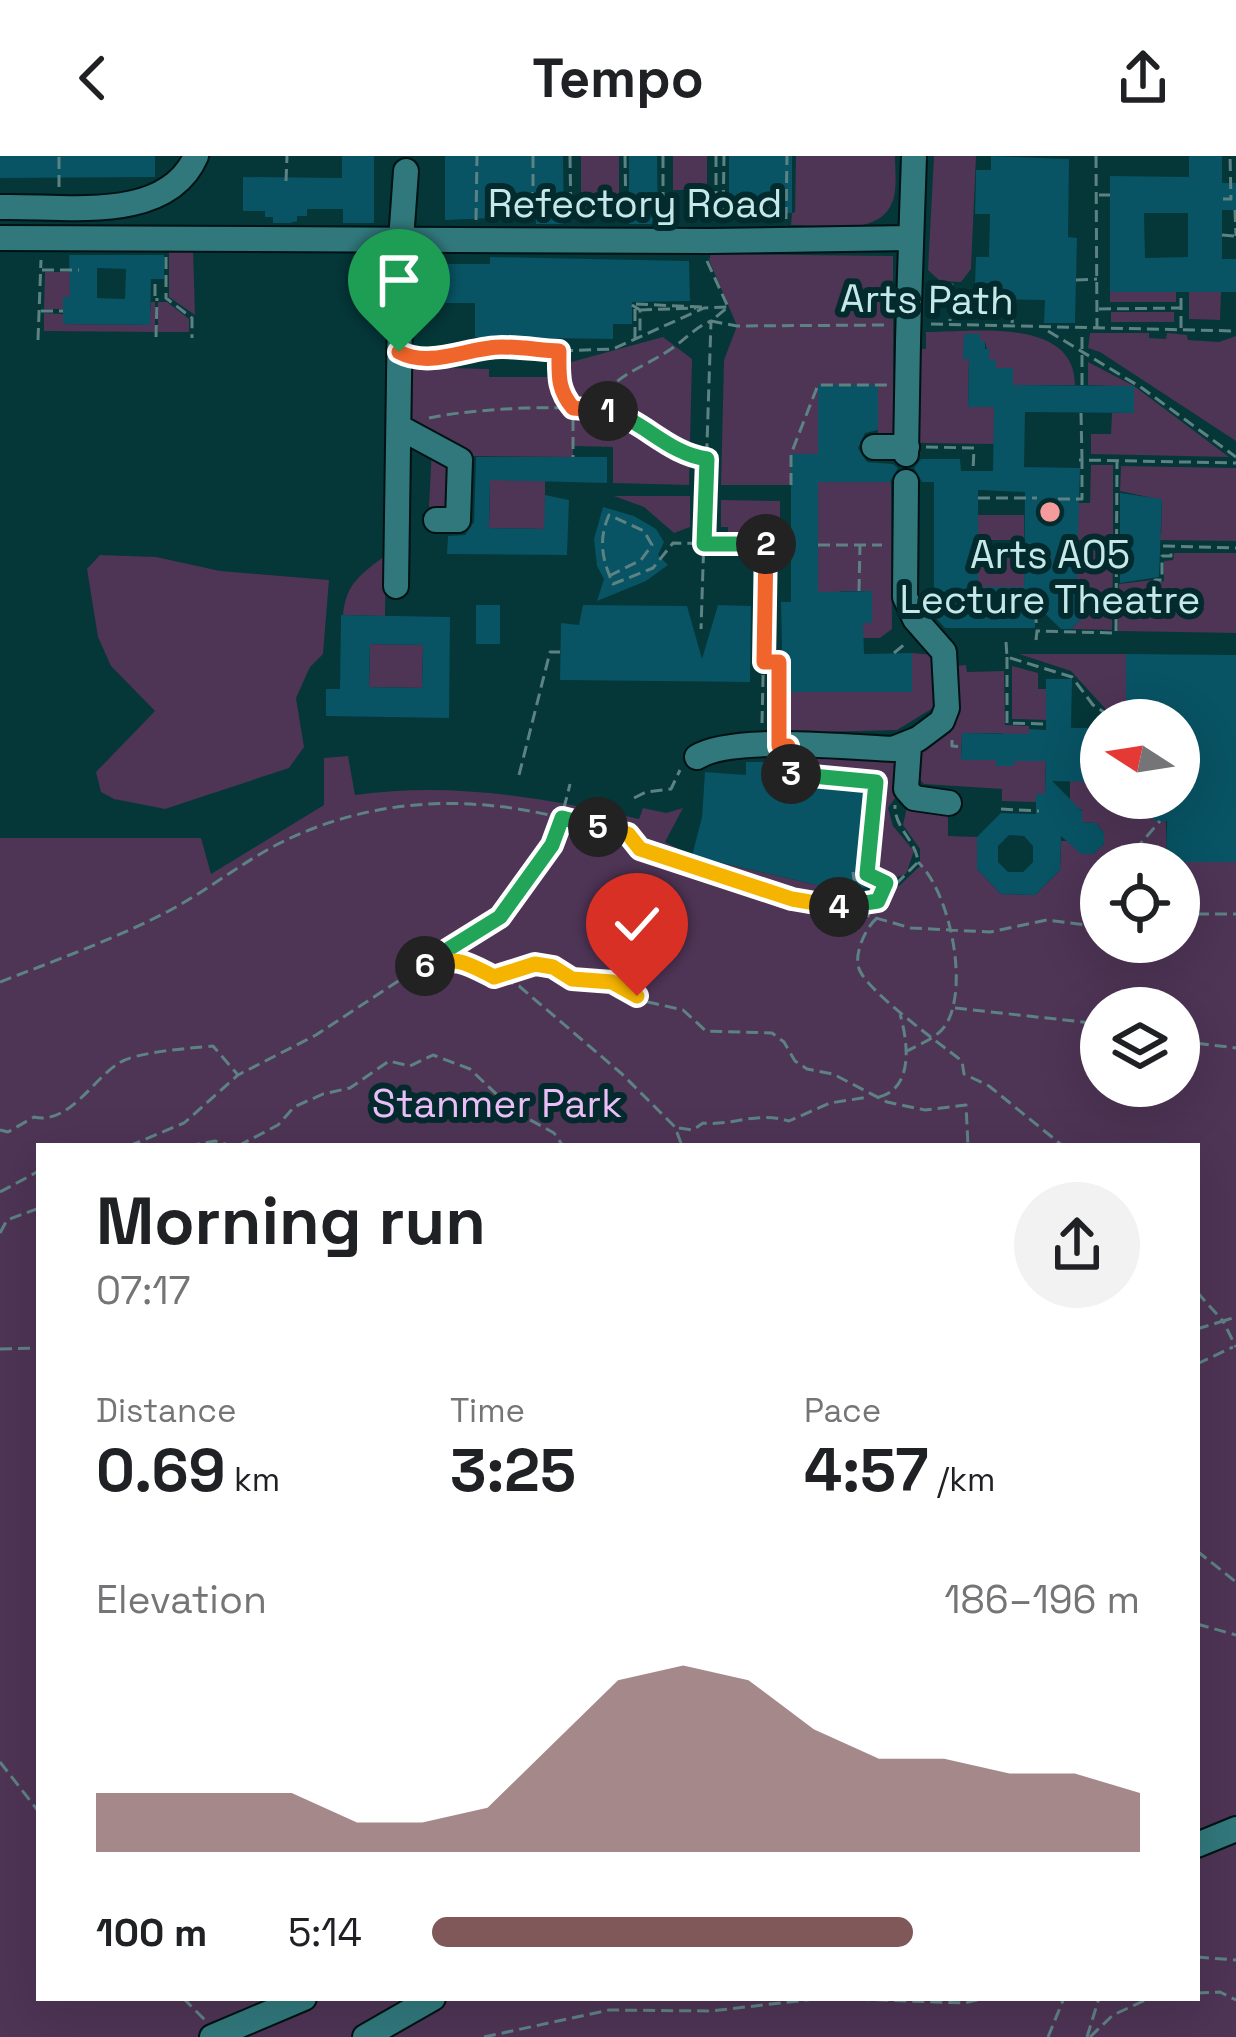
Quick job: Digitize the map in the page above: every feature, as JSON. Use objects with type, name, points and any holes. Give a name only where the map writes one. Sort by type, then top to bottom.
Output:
[{"type":"street","points":[[0,207],[144,203],[174,189],[196,156]]},
{"type":"street","points":[[874,447],[915,449],[908,385],[914,156]]},
{"type":"street","points":[[396,586],[407,430],[399,352],[406,171]]},
{"type":"street","name":"Refectory Road","points":[[0,238],[663,241],[717,231],[911,238]]},
{"type":"street","points":[[407,430],[460,460],[458,520],[436,520]]},
{"type":"street","points":[[691,757],[706,751],[776,746],[909,746],[946,715],[940,644],[907,605],[906,482]]},
{"type":"street","points":[[776,746],[787,776]]},
{"type":"street","points":[[909,746],[906,789],[914,798],[949,803]]},
{"type":"street","points":[[1200,1844],[1236,1829]]},
{"type":"street","points":[[215,2036],[297,2001]]},
{"type":"street","points":[[365,2037],[428,2001]]},
{"type":"path","points":[[58,189],[59,156]]},
{"type":"path","points":[[286,156],[286,181]]},
{"type":"path","points":[[476,240],[477,156]]},
{"type":"path","points":[[532,156],[533,240]]},
{"type":"path","points":[[570,156],[571,240]]},
{"type":"path","points":[[625,156],[626,241]]},
{"type":"path","points":[[663,156],[663,241]]},
{"type":"path","points":[[716,156],[717,231],[707,261],[728,307]]},
{"type":"path","points":[[724,156],[724,213]]},
{"type":"path","points":[[786,211],[787,156]]},
{"type":"path","points":[[1096,156],[1097,329]]},
{"type":"path","points":[[1222,200],[1231,200],[1230,156]]},
{"type":"path","points":[[563,173],[570,167]]},
{"type":"path","points":[[1097,195],[1110,195]]},
{"type":"path","points":[[564,203],[571,198]]},
{"type":"path","points":[[1222,235],[1236,236],[1235,210]]},
{"type":"path","points":[[38,340],[42,246]]},
{"type":"path","points":[[166,251],[166,298]]},
{"type":"path","points":[[40,270],[79,270]]},
{"type":"path","points":[[1076,280],[1097,279]]},
{"type":"path","points":[[156,337],[154,282],[166,284]]},
{"type":"path","points":[[950,323],[952,285]]},
{"type":"path","points":[[1181,292],[1181,330]]},
{"type":"path","points":[[154,298],[166,298],[192,318],[192,338]]},
{"type":"path","points":[[952,301],[1014,302],[1012,325]]},
{"type":"path","points":[[633,305],[640,310],[728,307]]},
{"type":"path","points":[[633,305],[704,308]]},
{"type":"path","points":[[633,305],[638,338]]},
{"type":"path","points":[[595,409],[619,377],[675,347],[694,328],[728,307]]},
{"type":"path","points":[[399,352],[411,358],[498,347],[614,349],[704,308]]},
{"type":"path","points":[[1097,309],[1181,308]]},
{"type":"path","points":[[638,338],[640,310]]},
{"type":"path","points":[[39,311],[63,311]]},
{"type":"path","points":[[701,629],[711,321]]},
{"type":"path","name":"Arts Path","points":[[711,321],[737,326],[886,325]]},
{"type":"path","name":"Arts Path","points":[[929,324],[1236,331]]},
{"type":"path","points":[[1044,329],[1142,388],[1236,460]]},
{"type":"path","points":[[1082,329],[1082,385]]},
{"type":"path","points":[[559,351],[559,386],[573,408],[573,457]]},
{"type":"path","points":[[791,485],[791,454],[818,385],[908,385]]},
{"type":"path","points":[[407,430],[441,415],[595,409],[630,418],[679,453],[707,459]]},
{"type":"path","points":[[1058,499],[1082,499],[1081,413]]},
{"type":"path","points":[[915,449],[974,448],[974,471]]},
{"type":"path","points":[[1073,460],[1236,460]]},
{"type":"path","points":[[1036,631],[1115,633],[1118,460]]},
{"type":"path","points":[[978,498],[1037,499]]},
{"type":"path","points":[[609,576],[648,556],[652,541],[639,527],[609,515],[602,550],[609,576],[613,584],[653,568],[673,543],[791,545]]},
{"type":"path","points":[[766,544],[764,662],[776,746]]},
{"type":"path","points":[[818,545],[905,545]]},
{"type":"path","points":[[859,591],[860,545]]},
{"type":"path","points":[[978,546],[1024,545]]},
{"type":"path","points":[[1077,545],[1118,546]]},
{"type":"path","points":[[1163,546],[1236,548]]},
{"type":"path","points":[[1116,610],[1155,599],[1156,580],[1162,580],[1162,556],[1171,556],[1171,546]]},
{"type":"path","points":[[1034,611],[1036,640]]},
{"type":"path","points":[[1006,642],[1007,723],[1046,724]]},
{"type":"path","points":[[894,653],[906,643]]},
{"type":"path","points":[[519,775],[550,652],[560,652]]},
{"type":"path","points":[[1007,657],[1072,677],[1089,699]]},
{"type":"path","points":[[764,662],[779,662],[776,746]]},
{"type":"path","points":[[634,798],[671,789],[691,757]]},
{"type":"path","points":[[787,776],[876,782],[867,874],[862,881],[854,880],[854,872]]},
{"type":"path","points":[[136,1143],[184,1123],[238,1075],[316,1035],[500,917],[543,860],[562,818],[570,784]]},
{"type":"path","points":[[904,1053],[942,1031],[955,1007],[952,928],[936,886],[898,826],[893,808],[906,789]]},
{"type":"path","points":[[0,982],[164,914],[278,844],[324,824],[394,806],[454,800],[562,818],[628,834],[640,849],[821,907],[878,901],[886,883]]},
{"type":"path","points":[[1001,809],[1040,811]]},
{"type":"path","points":[[1142,843],[1160,821]]},
{"type":"path","points":[[867,874],[896,884],[919,862]]},
{"type":"path","points":[[849,906],[910,928],[990,932],[1046,920],[1080,924]]},
{"type":"path","points":[[1200,914],[1236,914]]},
{"type":"path","points":[[878,917],[868,925],[858,960],[860,972],[900,1012],[962,1061],[964,1074],[988,1086],[1059,1143]]},
{"type":"path","points":[[418,968],[451,957],[519,986],[622,1074],[676,1127],[681,1143]]},
{"type":"path","points":[[494,977],[535,964],[553,967],[572,979],[612,982],[648,1002],[683,1010],[706,1031],[772,1033],[807,1069],[833,1074],[876,1097],[925,1110],[966,1105],[968,1143]]},
{"type":"path","points":[[955,1007],[1080,1022]]},
{"type":"path","points":[[676,1127],[693,1130],[703,1123],[718,1124],[736,1117],[771,1116],[789,1121],[850,1097],[893,1093],[904,1079],[905,1034],[900,1012]]},
{"type":"path","points":[[1200,1044],[1236,1048]]},
{"type":"path","points":[[0,1130],[8,1132],[34,1117],[44,1120],[62,1112],[133,1056],[212,1046],[238,1075]]},
{"type":"path","points":[[241,1143],[278,1125],[294,1107],[350,1088],[388,1060],[410,1066],[434,1055],[470,1069],[514,1111],[554,1133],[561,1143]]},
{"type":"path","points":[[0,1192],[36,1173]]},
{"type":"path","points":[[0,1233],[7,1220],[36,1209]]},
{"type":"path","points":[[1200,1295],[1223,1321],[1236,1346],[1200,1363]]},
{"type":"path","points":[[1200,1328],[1236,1317]]},
{"type":"path","points":[[0,1349],[36,1348]]},
{"type":"path","points":[[1200,1553],[1236,1582]]},
{"type":"path","points":[[1200,1625],[1236,1635]]},
{"type":"path","points":[[0,1762],[36,1808]]},
{"type":"path","points":[[1200,1957],[1236,1960]]},
{"type":"path","points":[[1200,1994],[1220,1992],[1236,2000]]},
{"type":"path","points":[[186,2001],[215,2036]]},
{"type":"path","points":[[484,2037],[609,2010],[710,2011],[798,2001]]},
{"type":"path","points":[[908,2001],[973,2001]]},
{"type":"path","points":[[1048,2037],[1063,2001]]},
{"type":"path","points":[[1088,2037],[1098,2001]]},
{"type":"path","points":[[1088,2037],[1113,2015],[1143,2001]]},
{"type":"path","points":[[514,2030],[517,2037]]},
{"type":"shaded area","points":[[0,156],[1236,156],[1236,942],[1200,942],[1200,843],[1080,843],[1080,939],[0,1014]]},
{"type":"green space","points":[[581,156],[619,156],[619,212],[581,211]]},
{"type":"green space","points":[[673,156],[707,156],[707,190],[673,190]]},
{"type":"green space","points":[[796,156],[895,156],[891,205],[884,215],[860,225],[791,225]]},
{"type":"green space","points":[[934,156],[976,156],[971,269],[961,282],[940,281],[928,270]]},
{"type":"green space","points":[[169,242],[193,248],[195,315],[169,297]]},
{"type":"green space","points":[[711,254],[893,256],[893,440],[878,440],[877,385],[818,385],[818,440],[835,441],[791,485],[721,485],[724,360],[737,326],[709,260]]},
{"type":"green space","points":[[45,272],[70,272],[70,297],[63,309],[44,309]]},
{"type":"green space","points":[[1110,292],[1176,292],[1176,302],[1110,302]]},
{"type":"green space","points":[[1189,292],[1221,292],[1220,320],[1189,319]]},
{"type":"green space","points":[[151,302],[155,302],[155,332],[44,331],[44,313],[63,314],[64,324],[149,325]]},
{"type":"green space","points":[[158,302],[167,302],[189,319],[189,332],[158,332]]},
{"type":"green space","points":[[1111,312],[1174,312],[1174,322],[1111,322]]},
{"type":"green space","points":[[993,331],[1040,338],[1058,348],[1070,363],[1075,385],[1013,385],[1013,369],[996,368],[985,341],[980,341],[963,358],[969,359],[968,407],[994,386],[994,444],[919,443],[921,349],[926,349],[926,332]]},
{"type":"green space","points":[[1090,333],[1149,333],[1149,338],[1166,339],[1167,333],[1219,342],[1236,336],[1236,441],[1088,348]]},
{"type":"green space","points":[[663,337],[692,359],[689,485],[613,483],[613,447],[573,446],[573,457],[464,456],[408,420],[409,367],[489,369],[489,377],[548,377],[549,368]]},
{"type":"green space","points":[[1088,362],[1134,386],[1229,457],[1091,454],[1091,434],[1111,434],[1112,413],[1133,413],[1134,387],[1088,385]]},
{"type":"green space","points":[[432,447],[454,461],[453,507],[429,507]]},
{"type":"green space","points":[[1091,465],[1113,465],[1113,540],[1077,540],[1077,503],[1090,503]]},
{"type":"green space","points":[[1121,466],[1236,468],[1236,541],[1154,540],[1154,535],[1161,534],[1162,500],[1120,491]]},
{"type":"green space","points":[[490,480],[545,480],[545,529],[489,528]]},
{"type":"green space","points":[[818,482],[891,482],[892,629],[880,638],[863,638],[863,623],[872,622],[871,591],[842,591],[818,601]]},
{"type":"green space","points":[[614,496],[690,496],[690,527],[674,533],[644,507]]},
{"type":"green space","points":[[721,500],[780,501],[780,532],[728,532],[728,527],[721,527]]},
{"type":"green space","points":[[978,515],[1024,515],[1024,540],[978,540]]},
{"type":"green space","points":[[978,550],[1024,550],[1024,587],[978,587]]},
{"type":"green space","points":[[1077,550],[1113,551],[1112,630],[1071,629],[1080,620],[1079,606],[1072,598]]},
{"type":"green space","points":[[1174,553],[1236,553],[1236,633],[1118,631],[1118,610],[1157,600],[1164,561],[1173,560]]},
{"type":"green space","points":[[100,555],[156,557],[220,571],[329,580],[323,654],[310,667],[296,698],[304,747],[289,768],[165,809],[101,792],[96,772],[155,711],[111,666],[98,637],[87,569]]},
{"type":"green space","points":[[386,555],[385,616],[343,615],[351,587]]},
{"type":"green space","points":[[1153,580],[1153,598],[1119,605],[1119,584]]},
{"type":"green space","points":[[370,644],[423,645],[422,688],[369,687]]},
{"type":"green space","points":[[912,653],[934,655],[933,708],[897,730],[782,733],[783,692],[863,690],[876,671],[876,692],[912,692]]},
{"type":"green space","points":[[1019,654],[1126,654],[1126,699],[1096,699],[1071,671]]},
{"type":"green space","points":[[966,665],[967,672],[1004,671],[1005,725],[1029,726],[1029,734],[1014,734],[1013,739],[1001,733],[962,733],[961,759],[996,760],[996,766],[1013,766],[1014,761],[1046,756],[1045,794],[1036,794],[1036,802],[1002,801],[1002,789],[924,784],[918,778],[921,742],[955,666]]},
{"type":"green space","points":[[1012,666],[1038,673],[1038,689],[1046,689],[1046,720],[1012,719]]},
{"type":"green space","points":[[885,755],[899,761],[899,793],[888,808],[893,826],[914,851],[906,874],[891,879],[870,870],[883,807],[877,805],[877,780],[797,772],[802,756]]},
{"type":"green space","name":"Stanmer Park","points":[[348,756],[355,795],[463,791],[533,798],[639,819],[643,808],[666,813],[683,808],[665,842],[692,856],[856,894],[879,881],[899,886],[920,866],[920,849],[903,825],[907,807],[948,812],[948,836],[977,837],[977,869],[1001,894],[1035,895],[1060,870],[1061,841],[1072,841],[1080,853],[1080,963],[1200,963],[1200,862],[1236,862],[1236,2037],[0,2037],[0,838],[201,838],[211,874],[324,805],[324,758]]},
{"type":"green space","points":[[1070,781],[1080,781],[1080,809],[1070,803]]},
{"type":"green space","points":[[1082,819],[1166,819],[1166,843],[1104,843],[1104,833],[1096,823],[1082,822]]},
{"type":"building","points":[[0,156],[155,156],[155,177],[0,178]]},
{"type":"building","points":[[342,156],[374,156],[374,223],[343,223],[343,209],[307,209],[307,216],[297,216],[290,223],[273,223],[265,211],[243,211],[243,177],[342,178]]},
{"type":"building","points":[[445,156],[563,156],[564,224],[536,224],[536,216],[445,220]]},
{"type":"building","points":[[629,156],[657,156],[658,224],[629,224]]},
{"type":"building","points":[[729,156],[792,156],[792,213],[773,213],[773,221],[747,220],[747,213],[729,212]]},
{"type":"building","points":[[991,156],[1069,159],[1068,237],[1077,238],[1075,323],[1044,323],[1045,300],[989,299],[989,283],[975,283],[976,257],[989,257],[990,214],[975,214],[976,170],[991,170]]},
{"type":"building","points":[[1189,156],[1222,156],[1222,183],[1236,183],[1236,210],[1222,210],[1222,259],[1236,259],[1236,292],[1110,292],[1110,176],[1189,177]],"holes":[[[1144,213],[1188,213],[1188,257],[1145,258]]]},
{"type":"building","points":[[69,255],[164,255],[164,279],[151,279],[150,325],[63,324],[63,297],[70,297]],"holes":[[[97,268],[126,269],[125,299],[97,298]]]},
{"type":"building","points":[[490,257],[689,261],[690,301],[632,302],[632,324],[613,324],[613,339],[475,337],[475,303],[443,303],[443,264],[490,264]]},
{"type":"building","points":[[964,334],[980,334],[996,368],[1013,368],[1013,385],[1134,386],[1134,413],[1025,412],[1024,467],[1080,468],[1076,602],[1080,620],[1071,629],[1061,629],[1035,604],[1035,628],[945,628],[934,616],[934,482],[922,482],[914,468],[921,459],[960,459],[961,471],[993,471],[994,407],[968,407],[969,359],[963,359]],"holes":[[[978,490],[1025,492],[1024,587],[978,587]]]},
{"type":"building","points":[[818,385],[878,385],[878,430],[865,433],[858,448],[867,462],[898,468],[890,482],[818,482],[818,592],[872,591],[872,623],[863,623],[864,654],[912,653],[912,692],[783,692],[781,602],[791,602],[791,454],[818,454]]},
{"type":"building","points":[[476,457],[607,457],[607,483],[490,480],[489,528],[544,529],[545,495],[569,500],[567,555],[447,554],[448,536],[465,535],[474,522]]},
{"type":"building","points":[[1120,493],[1162,499],[1159,577],[1120,583]]},
{"type":"building","points":[[603,507],[656,529],[664,542],[658,555],[668,565],[646,581],[597,601],[604,579],[597,566],[594,539]]},
{"type":"building","points":[[476,605],[500,605],[500,644],[476,644]]},
{"type":"building","points":[[583,605],[687,606],[702,659],[718,605],[751,606],[750,682],[560,680],[561,623],[579,625]]},
{"type":"building","points":[[341,615],[450,617],[449,718],[326,716],[326,689],[340,689]],"holes":[[[370,644],[423,645],[422,688],[369,687]]]},
{"type":"building","points":[[1126,654],[1236,655],[1236,862],[1200,862],[1200,843],[1166,843],[1167,821],[1153,821],[1200,819],[1200,699],[1126,699]]},
{"type":"building","points":[[1046,679],[1072,679],[1071,728],[1080,728],[1080,782],[1052,781],[1080,809],[1082,822],[1096,823],[1104,833],[1104,843],[1080,843],[1080,853],[1061,836],[1060,870],[1035,895],[1001,894],[977,869],[977,837],[1001,813],[1036,814],[1036,794],[1045,794],[1046,761],[996,766],[996,760],[961,760],[962,733],[1029,734],[1029,729],[1046,730]],"holes":[[[1009,835],[1024,836],[1033,846],[1033,862],[1023,872],[1008,872],[998,862],[998,846]]]},
{"type":"building","points":[[746,762],[771,762],[772,785],[785,794],[796,792],[803,780],[874,787],[861,874],[887,886],[858,888],[856,894],[692,856],[702,817],[705,772],[746,775]]},
{"type":"place","name":"Arts A05 Lecture Theatre","points":[[1050,512]]},
{"type":"route","points":[[399,352],[411,358],[498,347],[559,351],[559,386],[573,408],[630,418],[679,453],[707,459],[704,544],[766,544],[764,662],[779,662],[779,746],[788,746],[787,773],[876,782],[867,874],[886,883],[878,901],[821,907],[640,849],[628,834],[562,818],[552,845],[500,917],[418,968],[451,957],[494,977],[535,964],[553,967],[572,979],[612,982],[637,996]]}]
